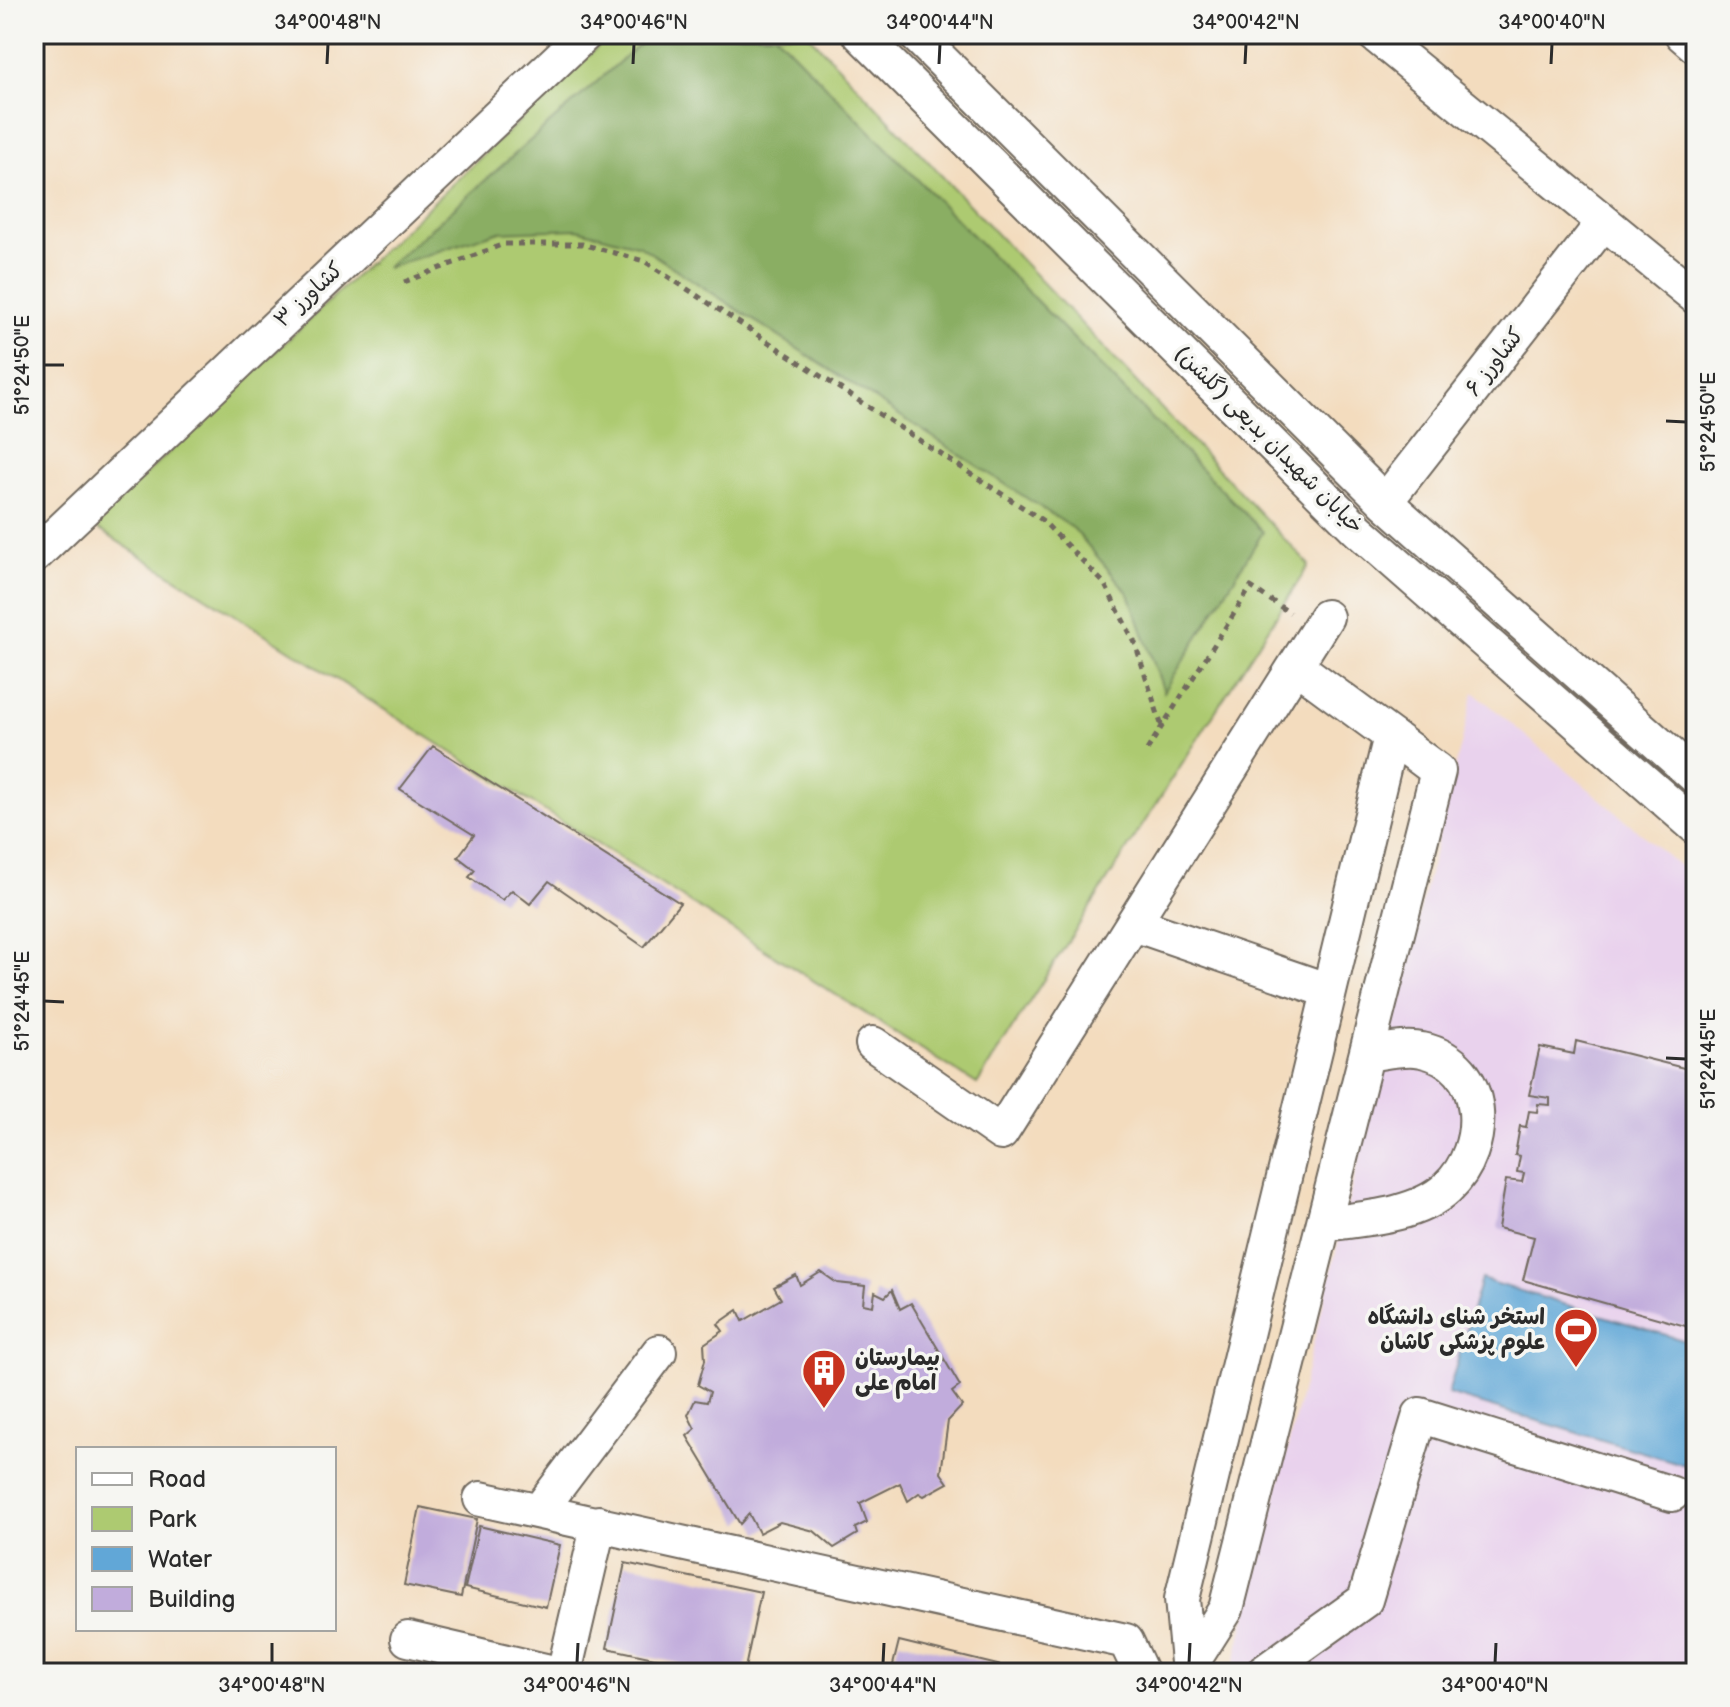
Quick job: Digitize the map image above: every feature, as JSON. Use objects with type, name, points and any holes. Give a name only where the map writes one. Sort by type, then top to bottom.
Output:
[{"type":"street","name":"کشاورز ۳","points":[[34,556],[585,34]]},
{"type":"street","name":"خیابان شهیدان بدیعی (گلشن)","points":[[860,34],[1358,530],[1696,827]]},
{"type":"street","name":"خیابان شهیدان بدیعی (گلشن)","points":[[915,34],[1385,502],[1696,777]]},
{"type":"street","points":[[1374,34],[1696,297]]},
{"type":"street","points":[[1682,34],[1696,46]]},
{"type":"street","name":"کشاورز ۶","points":[[1385,502],[1604,222]]},
{"type":"street","points":[[873,1044],[1001,1133],[1322,624]]},
{"type":"street","points":[[1198,1670],[1226,1609],[1438,771],[1296,666]]},
{"type":"street","points":[[1198,1670],[1182,1599],[1391,736]]},
{"type":"street","points":[[1134,924],[1329,991]]},
{"type":"street","points":[[1324,1224],[1400,1210],[1446,1189],[1463,1168],[1475,1136],[1476,1099],[1465,1074],[1444,1058],[1421,1049],[1367,1054]]},
{"type":"street","points":[[539,1511],[659,1352]]},
{"type":"street","points":[[1263,1673],[1365,1600],[1420,1415],[1672,1494]]},
{"type":"street","points":[[481,1499],[1126,1641],[1141,1673]]},
{"type":"street","points":[[564,1673],[599,1523]]},
{"type":"street","points":[[408,1639],[554,1673]]},
{"type":"path","points":[[404,282],[504,244],[582,244],[644,261],[1042,520],[1104,583],[1135,643],[1162,727]]},
{"type":"path","points":[[1147,750],[1251,587],[1322,624]]},
{"type":"shaded area","points":[[1474,692],[1696,880],[1696,1666],[1694,1673],[1232,1673]]},
{"type":"green space","points":[[611,34],[808,34],[1309,565],[977,1084],[92,525]]},
{"type":"green space","points":[[651,34],[775,34],[1263,532],[1164,692],[1129,594],[1074,529],[640,246],[577,229],[497,232],[386,268]]},
{"type":"water","name":"استخر شنای دانشگاه علوم پزشکی کاشان","points":[[1481,1279],[1696,1344],[1696,1453],[1692,1467],[1448,1394]]},
{"type":"building","points":[[433,746],[680,903],[644,947],[549,881],[530,904],[512,890],[502,900],[469,877],[475,870],[458,857],[474,835],[400,789]]},
{"type":"building","points":[[1576,1041],[1696,1071],[1696,1329],[1523,1280],[1534,1237],[1498,1228],[1506,1180],[1522,1182],[1524,1173],[1517,1172],[1520,1156],[1515,1155],[1520,1126],[1526,1127],[1529,1111],[1537,1112],[1538,1104],[1550,1105],[1550,1098],[1529,1095],[1540,1047],[1574,1054]]},
{"type":"building","name":"بیمارستان امام علی","points":[[821,1272],[837,1283],[865,1286],[863,1304],[873,1306],[875,1292],[885,1297],[892,1290],[900,1309],[911,1303],[960,1386],[952,1392],[962,1406],[948,1421],[941,1473],[948,1483],[924,1496],[919,1493],[908,1501],[900,1483],[860,1503],[867,1522],[855,1528],[857,1534],[834,1548],[814,1531],[780,1522],[759,1533],[749,1514],[740,1524],[687,1436],[695,1429],[688,1415],[695,1400],[707,1402],[710,1392],[698,1385],[705,1360],[704,1344],[723,1331],[718,1324],[738,1310],[743,1321],[781,1299],[774,1287],[796,1275],[800,1285]]},
{"type":"building","points":[[420,1507],[477,1519],[461,1597],[404,1585]]},
{"type":"building","points":[[479,1526],[560,1545],[546,1607],[465,1588]]},
{"type":"building","points":[[625,1563],[761,1592],[744,1673],[724,1673],[607,1648]]},
{"type":"building","points":[[899,1641],[1014,1669],[1013,1673],[891,1673]]},
{"type":"place","name":"استخر شنای دانشگاه علوم پزشکی کاشان","points":[[1576,1369]]},
{"type":"place","name":"بیمارستان امام علی","points":[[824,1410]]}]
